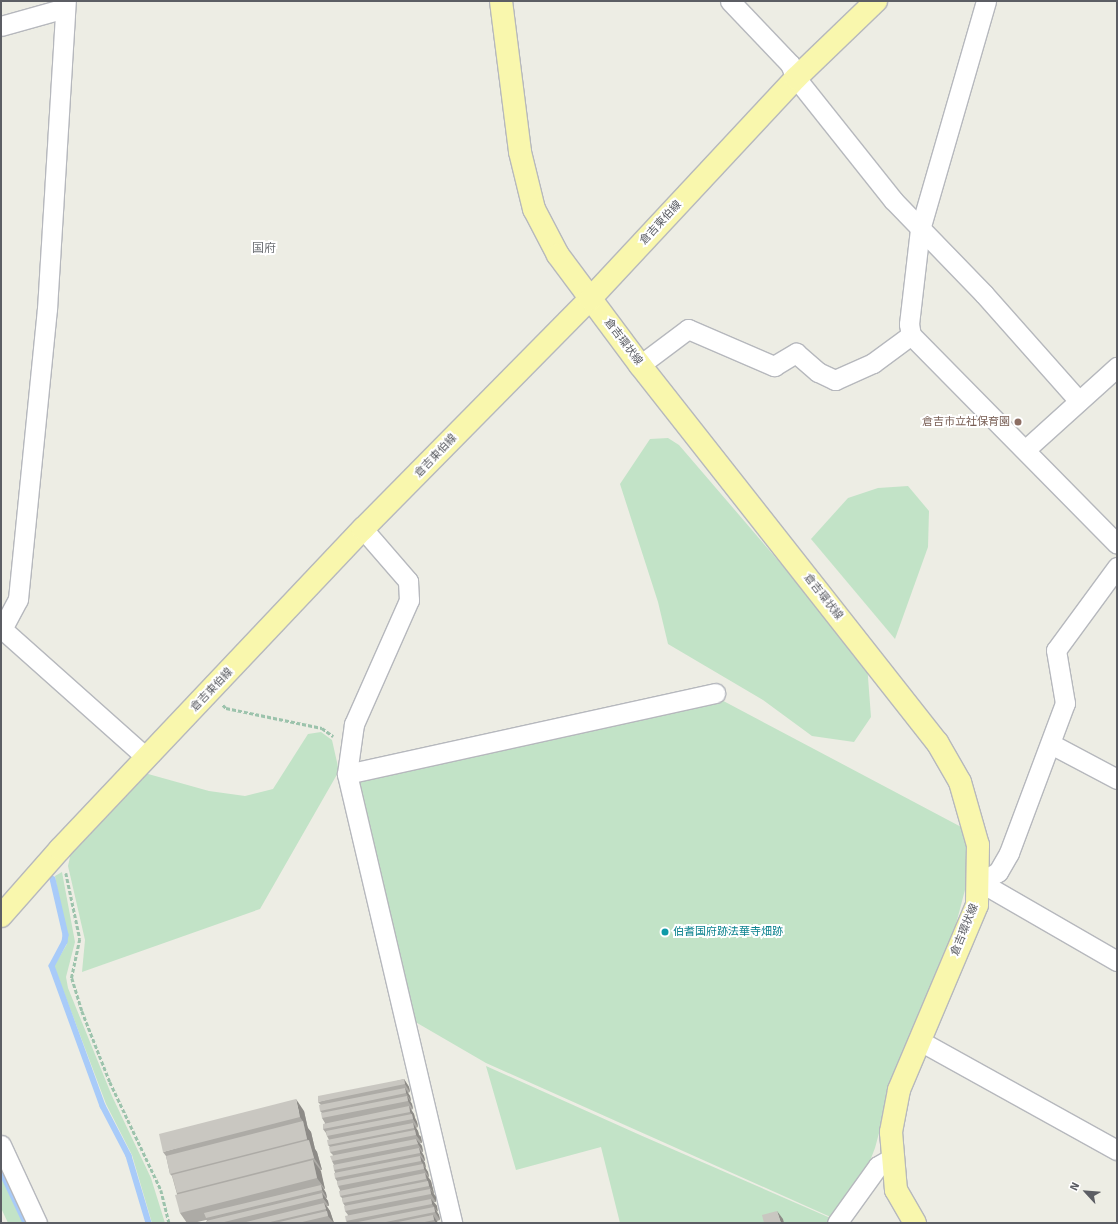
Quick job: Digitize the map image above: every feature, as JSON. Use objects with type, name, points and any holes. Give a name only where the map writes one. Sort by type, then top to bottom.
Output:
[{"type":"main road","name":"倉吉環状線","points":[[501,1],[520,152],[534,209],[558,255],[640,365],[937,742],[960,782],[978,845],[980,882],[977,905],[899,1090],[891,1132],[892,1158],[896,1190],[915,1223]]},
{"type":"main road","name":"倉吉東伯線","points":[[1,916],[60,849],[210,693],[363,530],[590,298],[796,78],[876,1]]},
{"type":"street","points":[[730,1],[790,64],[796,78],[893,200],[984,294],[1079,401]]},
{"type":"street","points":[[986,1],[920,229],[909,324],[911,335],[1117,544]]},
{"type":"street","points":[[1,26],[65,4],[42,364],[18,599],[2,630],[147,758]]},
{"type":"street","points":[[640,365],[688,329],[774,366],[796,353],[818,372],[835,380],[873,363],[911,335]]},
{"type":"street","points":[[1025,450],[1117,367]]},
{"type":"street","points":[[363,530],[408,581],[409,600],[354,724],[346,774],[452,1223]]},
{"type":"street","points":[[980,882],[998,872],[1009,853],[1065,703],[1056,650],[1117,567]]},
{"type":"street","points":[[346,774],[715,693]]},
{"type":"street","points":[[1050,744],[1117,779]]},
{"type":"street","points":[[980,882],[1117,960]]},
{"type":"street","points":[[929,1046],[1117,1150]]},
{"type":"street","points":[[1,1146],[37,1223]]},
{"type":"street","points":[[837,1223],[878,1166],[892,1158]]},
{"type":"path","points":[[210,693],[226,708],[322,728],[332,734],[336,743]]},
{"type":"path","points":[[60,849],[80,938],[73,969],[74,984],[110,1082],[161,1190],[169,1223]]},
{"type":"green space","points":[[668,438],[679,445],[867,664],[871,717],[854,742],[812,736],[763,700],[668,644],[658,602],[620,484],[650,439]]},
{"type":"green space","points":[[908,486],[929,511],[928,547],[895,639],[811,539],[848,498],[878,488]]},
{"type":"green space","points":[[714,696],[965,829],[970,871],[951,943],[890,1092],[875,1148],[868,1166],[835,1219],[486,1063],[412,1020],[359,780]]},
{"type":"green space","points":[[321,732],[332,740],[339,771],[260,909],[82,972],[85,940],[68,866],[73,843],[141,772],[209,791],[245,796],[273,789],[308,734]]},
{"type":"green space","points":[[62,872],[75,942],[66,977],[68,988],[112,1096],[151,1178],[165,1223],[152,1223],[132,1155],[106,1104],[54,966],[67,944],[55,876]]},
{"type":"green space","points":[[486,1066],[835,1220],[833,1223],[620,1223],[601,1147],[516,1170]]},
{"type":"green space","points":[[1,1154],[33,1223],[8,1223],[1,1208]]},
{"type":"building","points":[[404,1079],[405,1084],[318,1102],[318,1096]]},
{"type":"building","points":[[405,1088],[406,1093],[320,1111],[319,1105]]},
{"type":"building","points":[[407,1096],[408,1101],[322,1118],[321,1113]]},
{"type":"building","points":[[296,1099],[300,1117],[163,1152],[159,1134]]},
{"type":"building","points":[[409,1106],[410,1112],[323,1129],[323,1124]]},
{"type":"building","points":[[412,1114],[413,1119],[327,1136],[326,1131]]},
{"type":"building","points":[[303,1121],[307,1139],[170,1174],[166,1156]]},
{"type":"building","points":[[413,1123],[414,1128],[328,1145],[327,1140]]},
{"type":"building","points":[[415,1130],[416,1135],[330,1152],[329,1147]]},
{"type":"building","points":[[416,1139],[418,1144],[332,1161],[330,1156]]},
{"type":"building","points":[[309,1140],[314,1158],[177,1193],[172,1175]]},
{"type":"building","points":[[419,1148],[420,1153],[334,1170],[333,1165]]},
{"type":"building","points":[[420,1156],[421,1161],[335,1178],[334,1173]]},
{"type":"building","points":[[313,1160],[317,1178],[180,1213],[175,1195]]},
{"type":"building","points":[[423,1164],[424,1169],[338,1186],[337,1181]]},
{"type":"building","points":[[425,1173],[426,1179],[340,1196],[339,1191]]},
{"type":"building","points":[[428,1181],[429,1186],[343,1203],[342,1198]]},
{"type":"building","points":[[321,1185],[322,1190],[206,1218],[204,1213]]},
{"type":"building","points":[[430,1189],[431,1194],[345,1211],[344,1206]]},
{"type":"building","points":[[322,1193],[323,1198],[220,1223],[206,1223],[206,1221]]},
{"type":"building","points":[[431,1199],[432,1204],[346,1221],[345,1216]]},
{"type":"building","points":[[324,1203],[326,1209],[266,1223],[242,1223]]},
{"type":"building","points":[[434,1207],[435,1212],[381,1223],[353,1223]]},
{"type":"building","points":[[327,1211],[328,1216],[298,1223],[275,1223]]},
{"type":"building","points":[[777,1211],[781,1223],[764,1223],[762,1215]]},
{"type":"building","points":[[433,1215],[434,1220],[420,1223],[393,1223]]},
{"type":"waterway","points":[[53,879],[66,935],[65,942],[52,966],[103,1106],[129,1156],[149,1223]]},
{"type":"waterway","points":[[1,1170],[26,1223]]},
{"type":"place","name":"倉吉市立社保育園","points":[[1018,422]]},
{"type":"place","name":"伯耆国府跡法華寺畑跡","points":[[665,932]]},
{"type":"district","name":"国府","points":[[264,249]]}]
